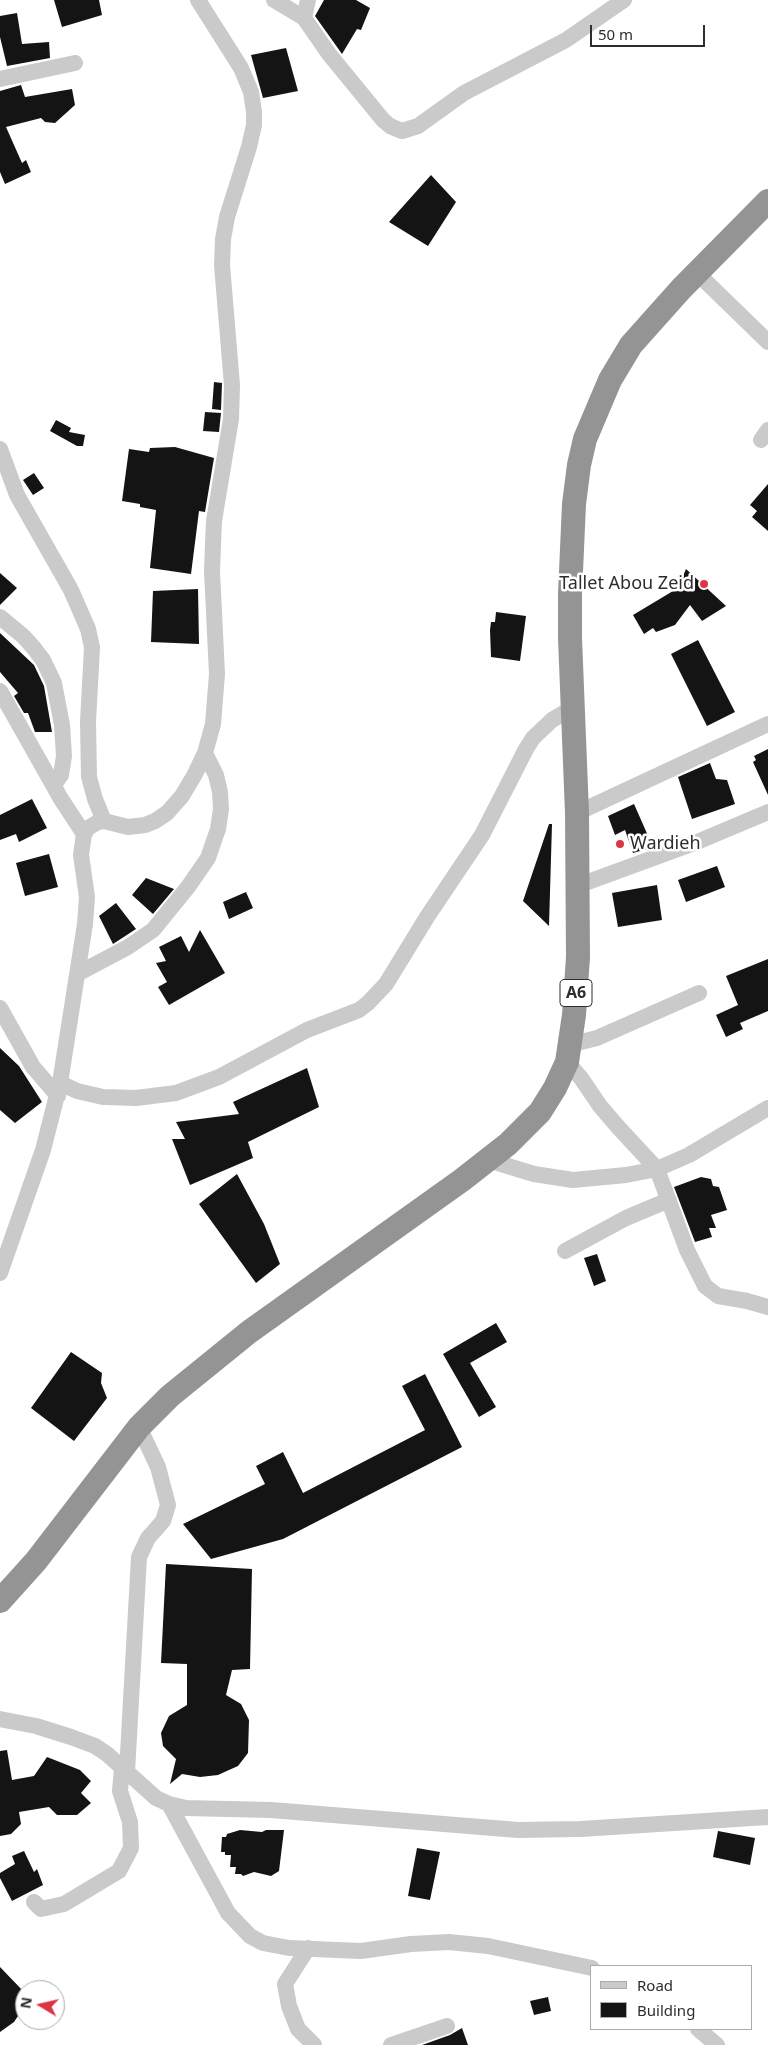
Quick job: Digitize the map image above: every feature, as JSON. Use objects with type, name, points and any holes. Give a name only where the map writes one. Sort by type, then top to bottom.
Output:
[{"type":"highway","name":"A6","points":[[0,1601],[36,1561],[140,1427],[170,1396],[206,1366],[508,1144],[540,1112],[555,1088],[568,1054],[576,993],[577,813],[570,638],[574,504],[585,438],[610,380],[631,346],[655,316],[768,200]]},
{"type":"street","points":[[0,1273],[43,1150],[59,1090],[79,973],[86,906],[81,854],[84,834],[92,825],[104,820],[128,827],[145,825],[167,813],[182,796],[205,753],[213,724],[217,696],[212,544],[231,419],[232,384],[224,283],[223,239],[226,217],[249,147],[254,125],[254,112],[251,92],[241,68],[198,0]]},
{"type":"street","points":[[274,0],[304,18],[329,54],[383,120],[395,129],[402,131],[418,126],[464,93],[566,40],[624,0]]},
{"type":"street","points":[[304,18],[308,0]]},
{"type":"street","points":[[0,79],[75,63]]},
{"type":"street","points":[[697,273],[768,342]]},
{"type":"street","points":[[0,449],[17,495],[71,590],[88,629],[92,647],[88,722],[89,777],[94,799],[104,820]]},
{"type":"street","points":[[0,617],[33,647],[43,660],[54,683],[62,725],[64,756],[61,775],[54,785]]},
{"type":"street","points":[[0,691],[25,738],[84,834]]},
{"type":"street","points":[[0,1008],[25,1055],[43,1081],[59,1090],[136,1098],[176,1093],[219,1077],[307,1030],[352,1013],[368,1004],[386,984],[427,917],[482,835],[533,738],[552,720],[574,707]]},
{"type":"street","points":[[577,813],[768,724]]},
{"type":"street","points":[[79,973],[128,947],[153,930],[188,888],[208,858],[218,829],[221,809],[216,775],[205,753]]},
{"type":"street","points":[[577,886],[697,842],[768,812]]},
{"type":"street","points":[[699,994],[603,1035],[568,1054],[581,1078],[606,1114],[657,1169],[687,1250],[705,1286],[718,1296],[748,1301],[768,1307]]},
{"type":"street","points":[[488,1160],[534,1174],[572,1180],[626,1175],[657,1169],[689,1155],[768,1108]]},
{"type":"street","points":[[565,1251],[626,1218],[669,1200]]},
{"type":"street","points":[[34,1902],[41,1909],[64,1904],[119,1871],[131,1848],[130,1822],[120,1792],[124,1770],[139,1557],[148,1538],[163,1522],[168,1505],[158,1467],[140,1427]]},
{"type":"street","points":[[0,1719],[36,1726],[83,1741],[107,1754],[147,1792],[169,1804],[186,1808],[271,1810],[518,1830],[582,1829],[768,1817]]},
{"type":"street","points":[[169,1804],[218,1896],[238,1926],[250,1936],[263,1943],[289,1948],[361,1951],[411,1944],[449,1942],[488,1946],[590,1968]]},
{"type":"street","points":[[308,1948],[285,1984],[289,2006],[298,2029],[314,2045]]},
{"type":"street","points":[[391,2045],[447,2026]]},
{"type":"street","points":[[699,2030],[717,2045]]},
{"type":"building","points":[[54,0],[99,0],[102,15],[62,27]]},
{"type":"building","points":[[324,0],[356,0],[370,8],[361,30],[357,29],[342,54],[315,16]]},
{"type":"building","points":[[17,13],[22,44],[49,42],[50,58],[7,66],[0,37],[0,16]]},
{"type":"building","points":[[286,48],[298,91],[263,98],[251,55]]},
{"type":"building","points":[[21,85],[25,97],[72,89],[75,105],[55,123],[45,122],[41,118],[6,127],[22,163],[26,160],[31,172],[5,184],[0,172],[0,91]]},
{"type":"building","points":[[431,175],[456,202],[428,246],[389,222]]},
{"type":"building","points":[[214,382],[222,383],[221,410],[212,409]]},
{"type":"building","points":[[205,412],[221,413],[219,432],[203,431]]},
{"type":"building","points":[[56,420],[71,428],[69,432],[85,435],[83,446],[77,446],[50,431]]},
{"type":"building","points":[[175,447],[214,458],[205,512],[199,511],[191,574],[150,568],[156,510],[140,507],[140,504],[122,501],[129,449],[149,452],[150,448]]},
{"type":"building","points":[[34,473],[44,488],[33,495],[23,480]]},
{"type":"building","points":[[768,484],[768,531],[752,517],[757,511],[750,505]]},
{"type":"building","points":[[686,569],[726,606],[702,621],[690,605],[675,625],[656,632],[653,628],[644,634],[633,615],[678,588]]},
{"type":"building","points":[[0,573],[17,588],[0,605]]},
{"type":"building","points":[[198,589],[199,644],[151,642],[153,591]]},
{"type":"building","points":[[496,612],[526,616],[520,661],[491,657],[490,630],[491,622],[495,622]]},
{"type":"building","points":[[0,633],[34,665],[44,686],[52,732],[35,732],[28,713],[24,713],[14,696],[18,693],[0,672]]},
{"type":"building","points":[[698,640],[735,712],[707,726],[671,654]]},
{"type":"building","points":[[768,749],[768,795],[753,762],[756,760],[754,756]]},
{"type":"building","points":[[710,763],[716,779],[727,780],[735,804],[692,819],[678,777]]},
{"type":"building","points":[[32,799],[47,828],[19,842],[16,834],[0,840],[0,815]]},
{"type":"building","points":[[634,804],[649,838],[651,848],[633,853],[625,830],[615,835],[608,816]]},
{"type":"building","points":[[549,824],[552,824],[549,926],[523,901]]},
{"type":"building","points":[[49,854],[58,887],[25,896],[16,863]]},
{"type":"building","points":[[717,866],[725,887],[686,902],[678,880]]},
{"type":"building","points":[[146,878],[174,889],[153,914],[132,895]]},
{"type":"building","points":[[657,885],[662,920],[618,927],[612,893]]},
{"type":"building","points":[[246,892],[253,908],[229,919],[223,902]]},
{"type":"building","points":[[116,903],[136,929],[113,944],[99,916]]},
{"type":"building","points":[[200,930],[225,973],[169,1005],[158,987],[167,982],[156,963],[166,961],[159,947],[181,936],[189,952]]},
{"type":"building","points":[[768,959],[768,1011],[740,1023],[743,1029],[726,1037],[716,1015],[738,1005],[726,976]]},
{"type":"building","points":[[0,1048],[19,1066],[42,1102],[15,1123],[0,1110]]},
{"type":"building","points":[[307,1068],[319,1107],[248,1142],[253,1158],[190,1185],[172,1139],[185,1139],[176,1122],[239,1114],[233,1102]]},
{"type":"building","points":[[237,1174],[264,1224],[280,1264],[256,1283],[199,1204]]},
{"type":"building","points":[[701,1177],[711,1179],[713,1186],[719,1187],[727,1210],[711,1215],[716,1228],[709,1228],[712,1237],[695,1242],[674,1187]]},
{"type":"building","points":[[597,1254],[606,1281],[594,1286],[584,1258]]},
{"type":"building","points":[[496,1323],[507,1342],[470,1363],[496,1407],[479,1417],[443,1354]]},
{"type":"building","points":[[71,1352],[102,1373],[101,1383],[107,1398],[74,1441],[31,1408]]},
{"type":"building","points":[[425,1374],[462,1447],[283,1539],[211,1559],[183,1524],[265,1484],[256,1466],[283,1452],[303,1493],[425,1430],[402,1386]]},
{"type":"building","points":[[166,1564],[252,1569],[250,1669],[232,1670],[226,1695],[241,1704],[249,1720],[248,1753],[238,1766],[218,1775],[200,1777],[182,1774],[170,1784],[176,1759],[163,1746],[161,1733],[169,1716],[187,1705],[187,1664],[161,1663]]},
{"type":"building","points":[[7,1750],[12,1780],[34,1776],[47,1757],[80,1770],[91,1781],[81,1793],[91,1803],[77,1815],[57,1815],[49,1807],[19,1812],[21,1824],[11,1834],[0,1836],[0,1751]]},
{"type":"building","points":[[240,1830],[262,1832],[266,1830],[284,1830],[279,1871],[271,1876],[254,1872],[243,1876],[235,1874],[236,1867],[230,1867],[231,1855],[225,1855],[225,1852],[221,1852],[222,1837]]},
{"type":"building","points":[[718,1831],[755,1838],[750,1865],[713,1857]]},
{"type":"building","points":[[417,1848],[440,1852],[430,1900],[408,1896]]},
{"type":"building","points":[[24,1851],[34,1872],[37,1869],[43,1885],[12,1901],[0,1878],[0,1873],[15,1864],[12,1856]]},
{"type":"building","points":[[0,1967],[15,1983],[15,2020],[0,2032]]},
{"type":"building","points":[[548,1997],[551,2011],[534,2015],[530,2001]]},
{"type":"building","points":[[462,2028],[468,2045],[422,2045],[450,2035]]},
{"type":"place","name":"Tallet Abou Zeid","points":[[704,584]]},
{"type":"place","name":"Wardieh","points":[[620,844]]}]
